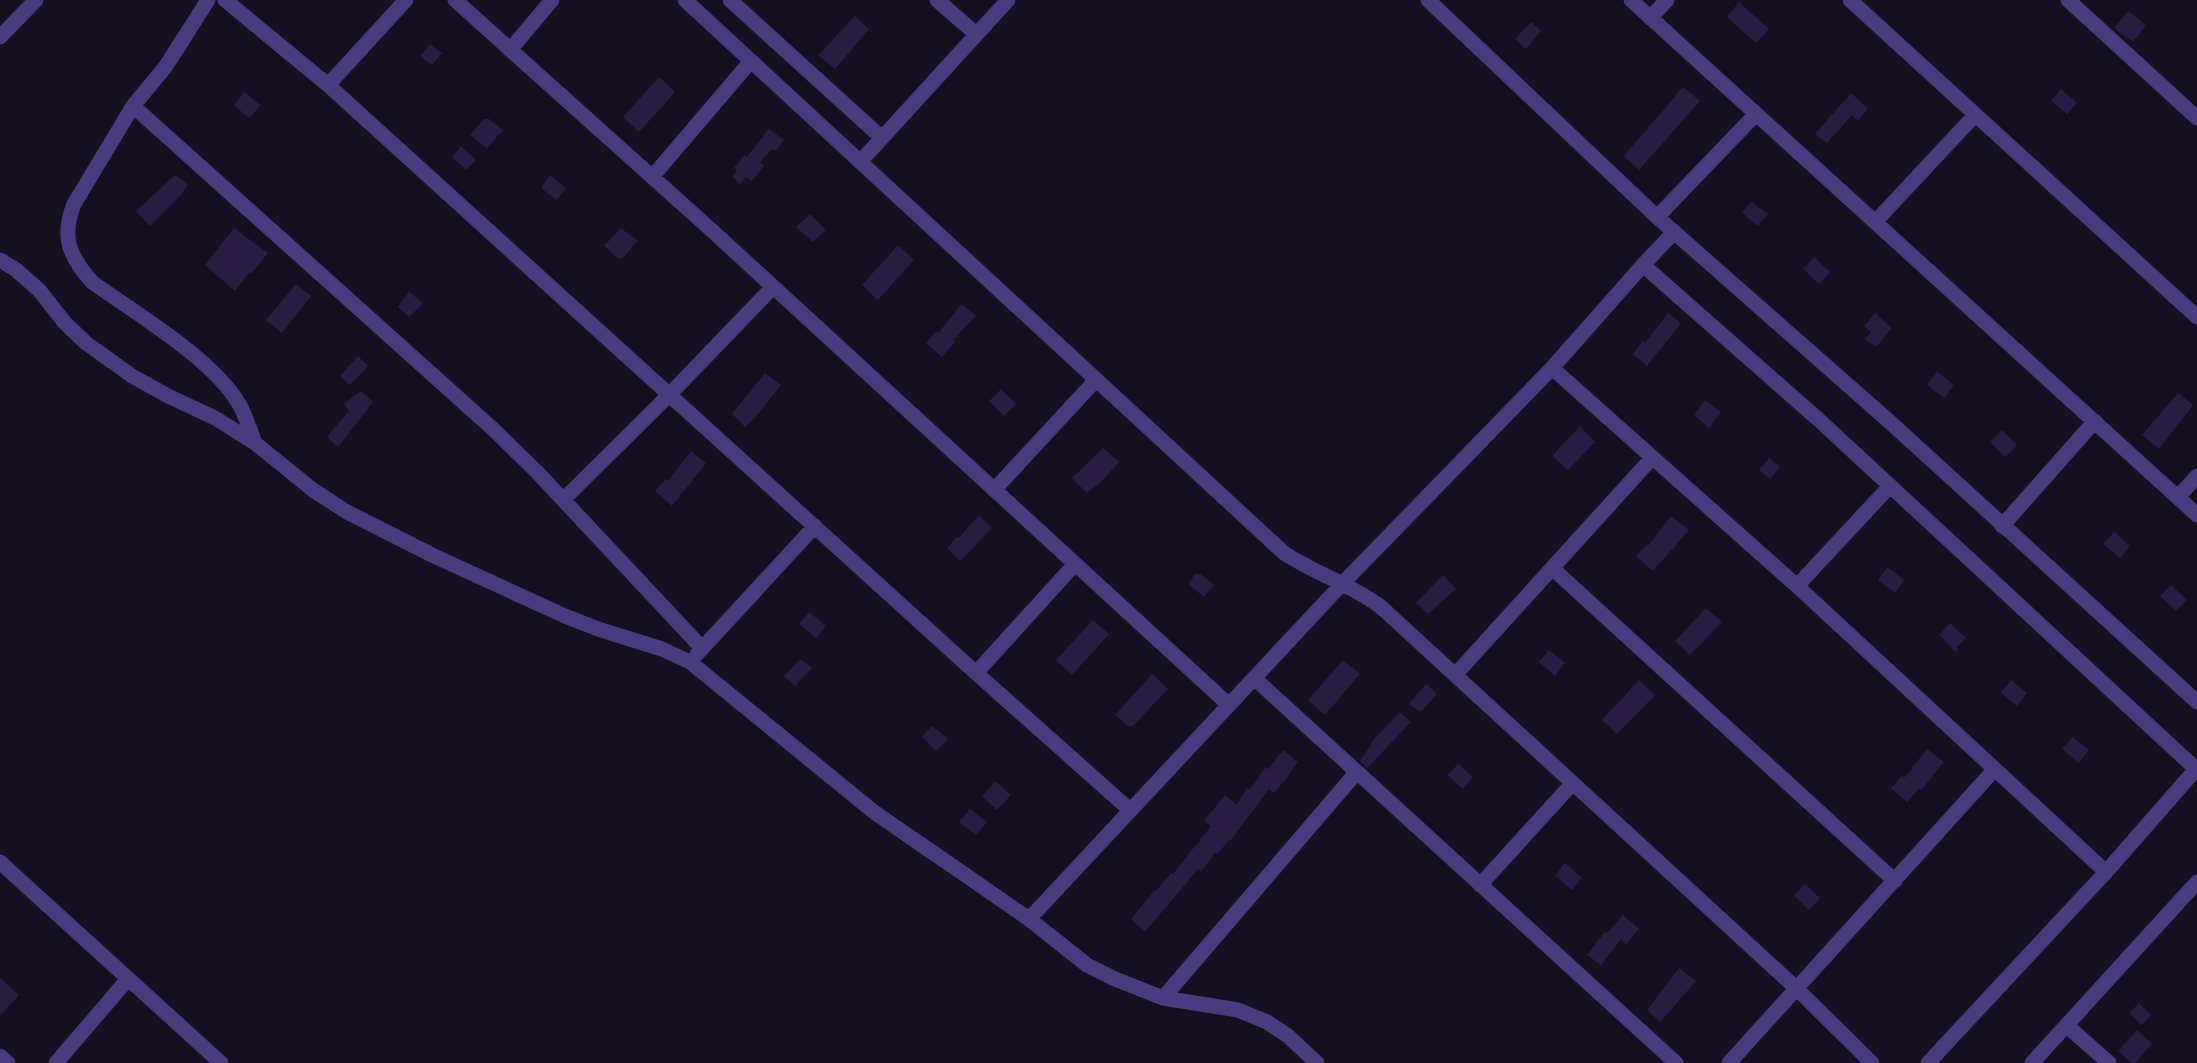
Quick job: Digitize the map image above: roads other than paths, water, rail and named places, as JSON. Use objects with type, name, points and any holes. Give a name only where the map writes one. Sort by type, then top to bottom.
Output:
[{"type":"street","points":[[0,37],[36,0]]},
{"type":"street","points":[[208,0],[166,66],[133,106],[74,204],[68,220],[67,236],[71,253],[81,270],[92,282],[196,358],[220,379],[238,403],[255,443]]},
{"type":"street","points":[[225,0],[328,85],[1130,810]]},
{"type":"street","points":[[328,85],[406,0]]},
{"type":"street","points":[[455,0],[773,287],[1228,705]]},
{"type":"street","points":[[510,50],[552,0]]},
{"type":"street","points":[[685,0],[1095,381],[1284,553],[1305,567],[1363,593],[1382,607],[1796,988],[1872,1063]]},
{"type":"street","points":[[730,0],[882,138]]},
{"type":"street","points":[[937,0],[976,34]]},
{"type":"street","points":[[860,162],[1008,0]]},
{"type":"street","points":[[1428,0],[1657,217],[1891,423],[2197,702]]},
{"type":"street","points":[[1631,0],[2197,514]]},
{"type":"street","points":[[1650,18],[1667,0]]},
{"type":"street","points":[[1850,0],[2197,316]]},
{"type":"street","points":[[2068,0],[2197,118]]},
{"type":"street","points":[[652,177],[752,61]]},
{"type":"street","points":[[133,106],[494,429],[702,648]]},
{"type":"street","points":[[1657,217],[1756,114]]},
{"type":"street","points":[[1875,222],[1974,115]]},
{"type":"street","points":[[1029,919],[1342,584],[1552,368],[1674,232]]},
{"type":"street","points":[[0,260],[15,269],[39,290],[65,323],[86,343],[132,376],[215,418],[255,443],[313,490],[347,512],[382,531],[565,616],[662,649],[690,663],[874,812],[1029,919],[1087,965],[1114,980],[1163,998],[1238,1010],[1257,1018],[1288,1036],[1317,1063]]},
{"type":"street","points":[[1643,265],[1890,486],[2197,769],[2106,872],[1928,1063]]},
{"type":"street","points":[[563,500],[773,287]]},
{"type":"street","points":[[1552,368],[1797,586],[2106,872]]},
{"type":"street","points":[[994,490],[1095,381]]},
{"type":"street","points":[[2002,526],[2095,421]]},
{"type":"street","points":[[1455,675],[1652,458]]},
{"type":"street","points":[[2178,497],[2197,476]]},
{"type":"street","points":[[1797,586],[1890,486]]},
{"type":"street","points":[[690,663],[815,526]]},
{"type":"street","points":[[976,673],[1076,564]]},
{"type":"street","points":[[1552,568],[1895,881]]},
{"type":"street","points":[[1254,678],[1676,1063]]},
{"type":"street","points":[[1729,1063],[1995,769]]},
{"type":"street","points":[[1163,998],[1356,772]]},
{"type":"street","points":[[1480,885],[1572,784]]},
{"type":"street","points":[[0,862],[221,1063]]},
{"type":"street","points":[[2032,1063],[2197,882]]},
{"type":"street","points":[[57,1063],[128,979]]},
{"type":"street","points":[[2067,1026],[2109,1063]]},
{"type":"street","points":[[0,1056],[8,1063]]}]
